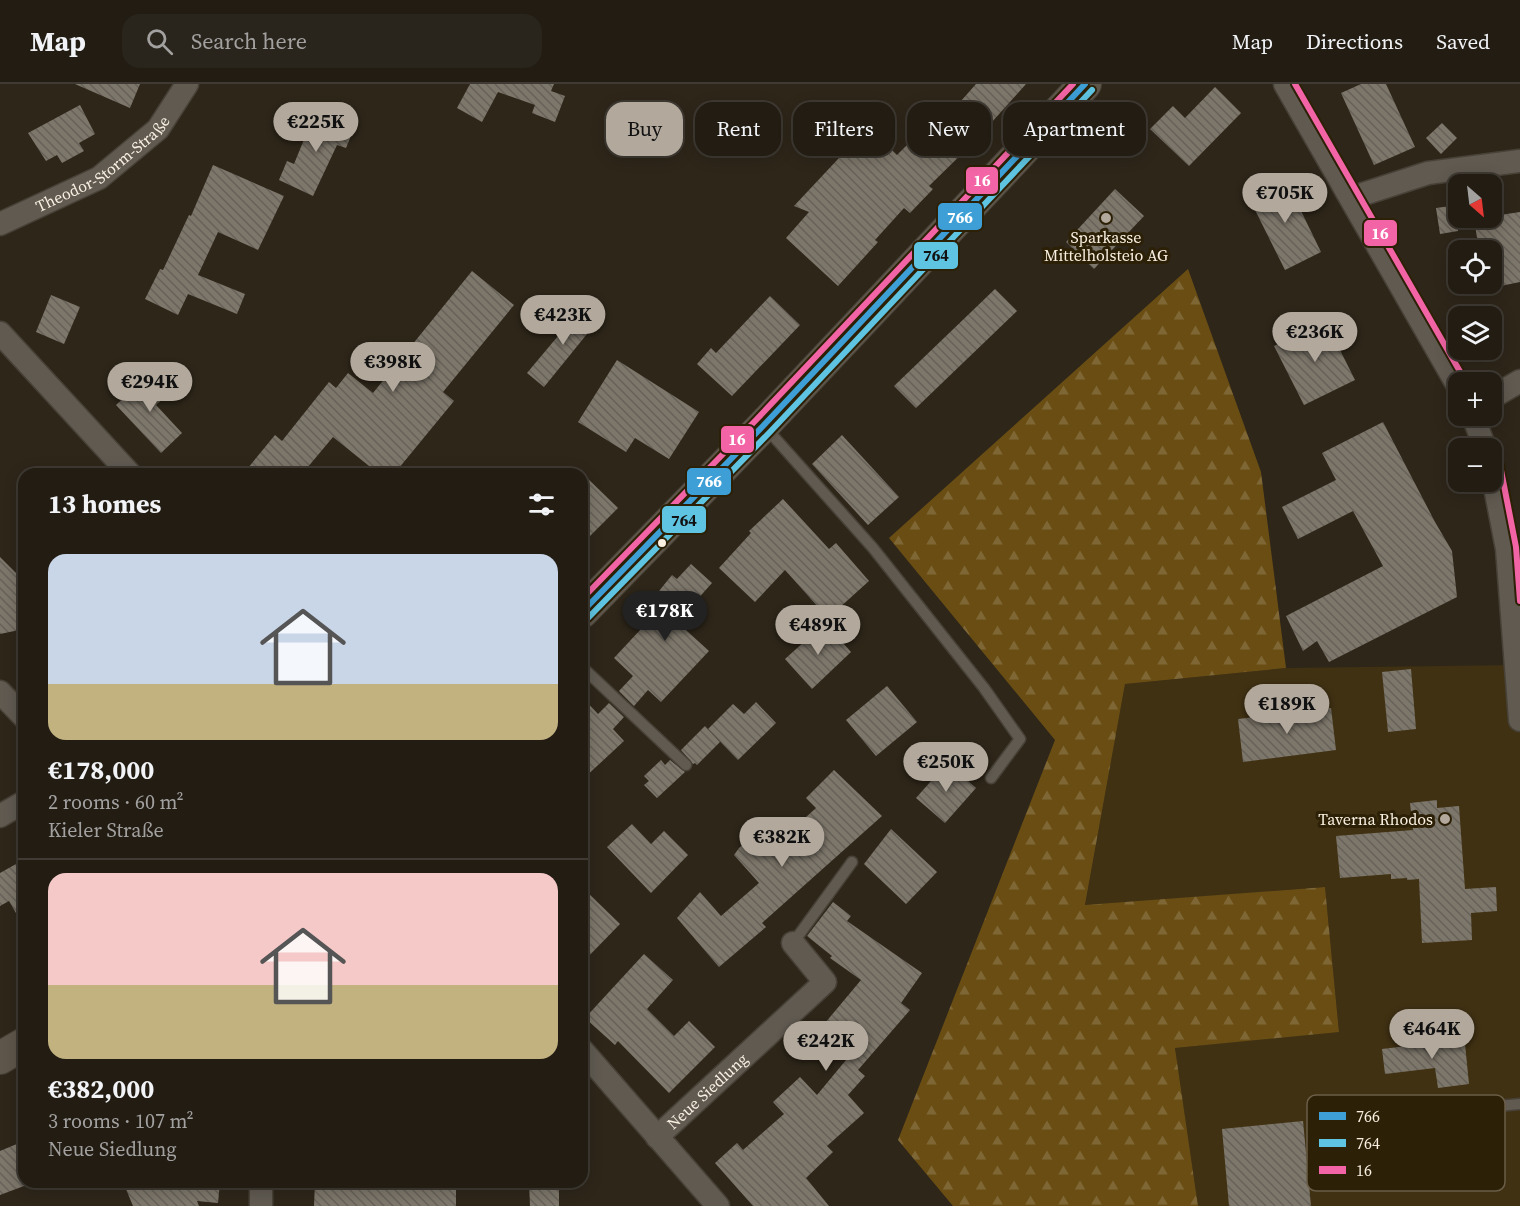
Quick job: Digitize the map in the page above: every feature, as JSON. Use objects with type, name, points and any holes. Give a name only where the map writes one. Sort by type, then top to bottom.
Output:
[{"type":"main road","points":[[588,606],[763,426],[1085,84]]},
{"type":"main road","points":[[0,1058],[18,1048]]},
{"type":"street","name":"Theodor-Storm-Straße","points":[[0,224],[99,178],[158,129],[187,84]]},
{"type":"street","points":[[1285,84],[1450,372]]},
{"type":"street","points":[[1351,198],[1428,173],[1520,161]]},
{"type":"street","points":[[0,333],[124,468]]},
{"type":"street","points":[[1502,392],[1520,381]]},
{"type":"street","points":[[1498,492],[1513,548],[1520,720]]},
{"type":"street","points":[[0,692],[18,711]]},
{"type":"street","points":[[0,816],[18,806]]},
{"type":"street","name":"Neue Siedlung","points":[[657,1137],[825,982],[793,943]]},
{"type":"street","name":"Neue Siedlung","points":[[588,1057],[718,1206]]},
{"type":"street","points":[[261,1188],[261,1206]]},
{"type":"lane","points":[[763,426],[873,548],[984,688],[1020,739],[991,778]]},
{"type":"lane","points":[[588,673],[686,765]]},
{"type":"lane","points":[[793,943],[852,862]]},
{"type":"lane","points":[[1505,1105],[1520,1104]]},
{"type":"shaded area","points":[[1520,665],[1520,1206],[1198,1206],[1175,1048],[1339,1031],[1325,887],[1085,906],[1125,684],[1286,668]]},
{"type":"green space","points":[[1188,269],[1261,472],[1286,668],[1125,684],[1085,905],[1325,887],[1339,1032],[1175,1048],[1198,1206],[953,1206],[898,1140],[1055,740],[889,538]]},
{"type":"building","points":[[75,84],[140,84],[130,108]]},
{"type":"building","points":[[470,84],[554,84],[551,91],[565,96],[555,122],[532,113],[535,105],[498,92],[482,122],[457,108]]},
{"type":"building","points":[[976,84],[1026,84],[1010,102],[1003,102],[1003,110],[991,123],[991,102],[960,102]]},
{"type":"building","points":[[1361,84],[1386,84],[1415,147],[1374,165],[1341,93]]},
{"type":"building","points":[[1215,87],[1241,113],[1189,166],[1150,129],[1173,106],[1185,118]]},
{"type":"building","points":[[80,105],[95,134],[79,143],[84,151],[62,163],[57,155],[46,161],[28,133]]},
{"type":"building","points":[[316,110],[337,119],[335,124],[353,131],[346,148],[337,145],[313,196],[279,180],[287,161],[294,164]]},
{"type":"building","points":[[1442,123],[1457,138],[1441,154],[1426,138]]},
{"type":"building","points":[[907,145],[907,156],[960,156],[929,186],[933,189],[910,213],[904,208],[875,240],[878,242],[838,286],[786,238],[809,212],[794,206],[841,156],[895,156],[895,153],[897,155]]},
{"type":"building","points":[[213,165],[284,196],[258,250],[218,232],[198,275],[245,294],[237,314],[188,294],[178,315],[145,299],[160,269],[163,270],[189,215],[191,216]]},
{"type":"building","points":[[1285,178],[1321,252],[1285,270],[1248,196]]},
{"type":"building","points":[[1115,189],[1144,216],[1094,269],[1066,242]]},
{"type":"building","points":[[1448,206],[1448,228],[1458,228],[1458,231],[1440,234],[1436,208]]},
{"type":"building","points":[[1520,212],[1520,282],[1502,286],[1502,240],[1477,240],[1475,228],[1502,228],[1502,215]]},
{"type":"building","points":[[472,271],[514,305],[443,392],[454,401],[399,468],[372,468],[333,437],[307,468],[248,468],[275,435],[282,441],[329,382],[336,388],[348,373],[373,393]]},
{"type":"building","points":[[995,289],[1017,311],[916,408],[894,386]]},
{"type":"building","points":[[51,295],[80,307],[64,344],[36,332]]},
{"type":"building","points":[[770,296],[800,325],[732,396],[697,364],[711,348],[716,353]]},
{"type":"building","points":[[584,305],[600,318],[544,387],[527,373]]},
{"type":"building","points":[[1325,320],[1355,380],[1304,405],[1274,346]]},
{"type":"building","points":[[617,360],[699,412],[669,459],[635,438],[626,452],[578,422]]},
{"type":"building","points":[[150,373],[169,393],[156,405],[182,433],[161,453],[116,405]]},
{"type":"building","points":[[1383,422],[1452,551],[1457,597],[1329,662],[1317,641],[1303,651],[1286,616],[1383,566],[1353,511],[1298,539],[1282,507],[1336,480],[1322,453]]},
{"type":"building","points":[[842,435],[899,497],[868,525],[812,464]]},
{"type":"building","points":[[588,479],[618,508],[588,538]]},
{"type":"building","points":[[783,499],[829,549],[836,543],[869,581],[828,618],[785,570],[755,602],[719,568],[751,533],[749,531]]},
{"type":"building","points":[[0,557],[18,575],[18,630],[0,634]]},
{"type":"building","points":[[691,564],[712,583],[677,622],[709,651],[661,702],[648,690],[634,706],[619,691],[633,676],[614,658],[669,599],[659,591],[672,575],[677,579]]},
{"type":"building","points":[[825,623],[851,652],[812,689],[785,659]]},
{"type":"building","points":[[1411,669],[1416,729],[1388,732],[1382,672]]},
{"type":"building","points":[[887,686],[917,722],[876,756],[846,720]]},
{"type":"building","points":[[756,702],[776,723],[738,760],[708,729],[733,704],[744,714]]},
{"type":"building","points":[[588,703],[598,714],[609,703],[624,717],[613,729],[624,741],[588,774]]},
{"type":"building","points":[[1331,708],[1336,750],[1243,762],[1238,719]]},
{"type":"building","points":[[705,726],[720,742],[697,765],[693,764],[681,750]]},
{"type":"building","points":[[661,760],[665,765],[670,760],[685,772],[657,798],[644,785],[649,781],[644,776]]},
{"type":"building","points":[[947,763],[976,788],[945,823],[916,798]]},
{"type":"building","points":[[834,770],[882,816],[762,923],[766,927],[719,967],[677,918],[700,892],[721,916],[759,883],[734,855],[758,831],[773,847],[816,808],[806,798]]},
{"type":"building","points":[[1437,800],[1437,808],[1459,806],[1465,889],[1496,887],[1497,911],[1471,913],[1472,940],[1422,943],[1419,879],[1391,879],[1391,874],[1340,878],[1336,836],[1413,830],[1410,803]]},
{"type":"building","points":[[632,824],[651,844],[664,831],[688,855],[651,893],[607,847]]},
{"type":"building","points":[[891,829],[937,872],[906,904],[864,864]]},
{"type":"building","points":[[16,864],[18,868],[18,917],[9,901],[0,906],[0,873]]},
{"type":"building","points":[[588,893],[620,924],[588,957]]},
{"type":"building","points":[[833,902],[851,916],[847,921],[922,973],[901,1003],[910,1010],[858,1070],[865,1076],[848,1095],[864,1113],[827,1146],[833,1152],[806,1178],[829,1206],[753,1206],[715,1163],[737,1143],[743,1150],[784,1114],[773,1102],[800,1077],[817,1095],[846,1060],[815,1035],[861,980],[830,958],[832,956],[807,936]]},
{"type":"building","points":[[644,954],[673,980],[647,1009],[674,1036],[689,1021],[715,1047],[669,1093],[618,1041],[615,1045],[588,1021],[588,1015]]},
{"type":"building","points":[[1464,1034],[1469,1084],[1438,1088],[1435,1068],[1385,1074],[1382,1049],[1432,1043],[1432,1038]]},
{"type":"building","points":[[1303,1121],[1307,1191],[1310,1191],[1311,1206],[1229,1206],[1222,1129]]},
{"type":"building","points":[[18,1144],[19,1188],[0,1195],[0,1151]]},
{"type":"building","points":[[126,1188],[219,1188],[218,1203],[197,1201],[199,1206],[133,1206]]},
{"type":"building","points":[[315,1188],[456,1188],[456,1206],[314,1206]]},
{"type":"building","points":[[529,1188],[559,1188],[559,1206],[530,1206]]},
{"type":"transit line","name":"16","points":[[588,593],[756,420],[1073,84]]},
{"type":"transit line","name":"766","points":[[588,606],[763,426],[1085,84]]},
{"type":"transit line","name":"16","points":[[1295,84],[1460,372]]},
{"type":"transit line","name":"764","points":[[588,618],[770,432],[1092,90]]},
{"type":"transit line","name":"16","points":[[1502,475],[1516,547],[1520,601]]},
{"type":"place","name":"Sparkasse Mittelholsteio AG","points":[[1106,218]]},
{"type":"place","name":"Taverna Rhodos","points":[[1445,819]]}]
